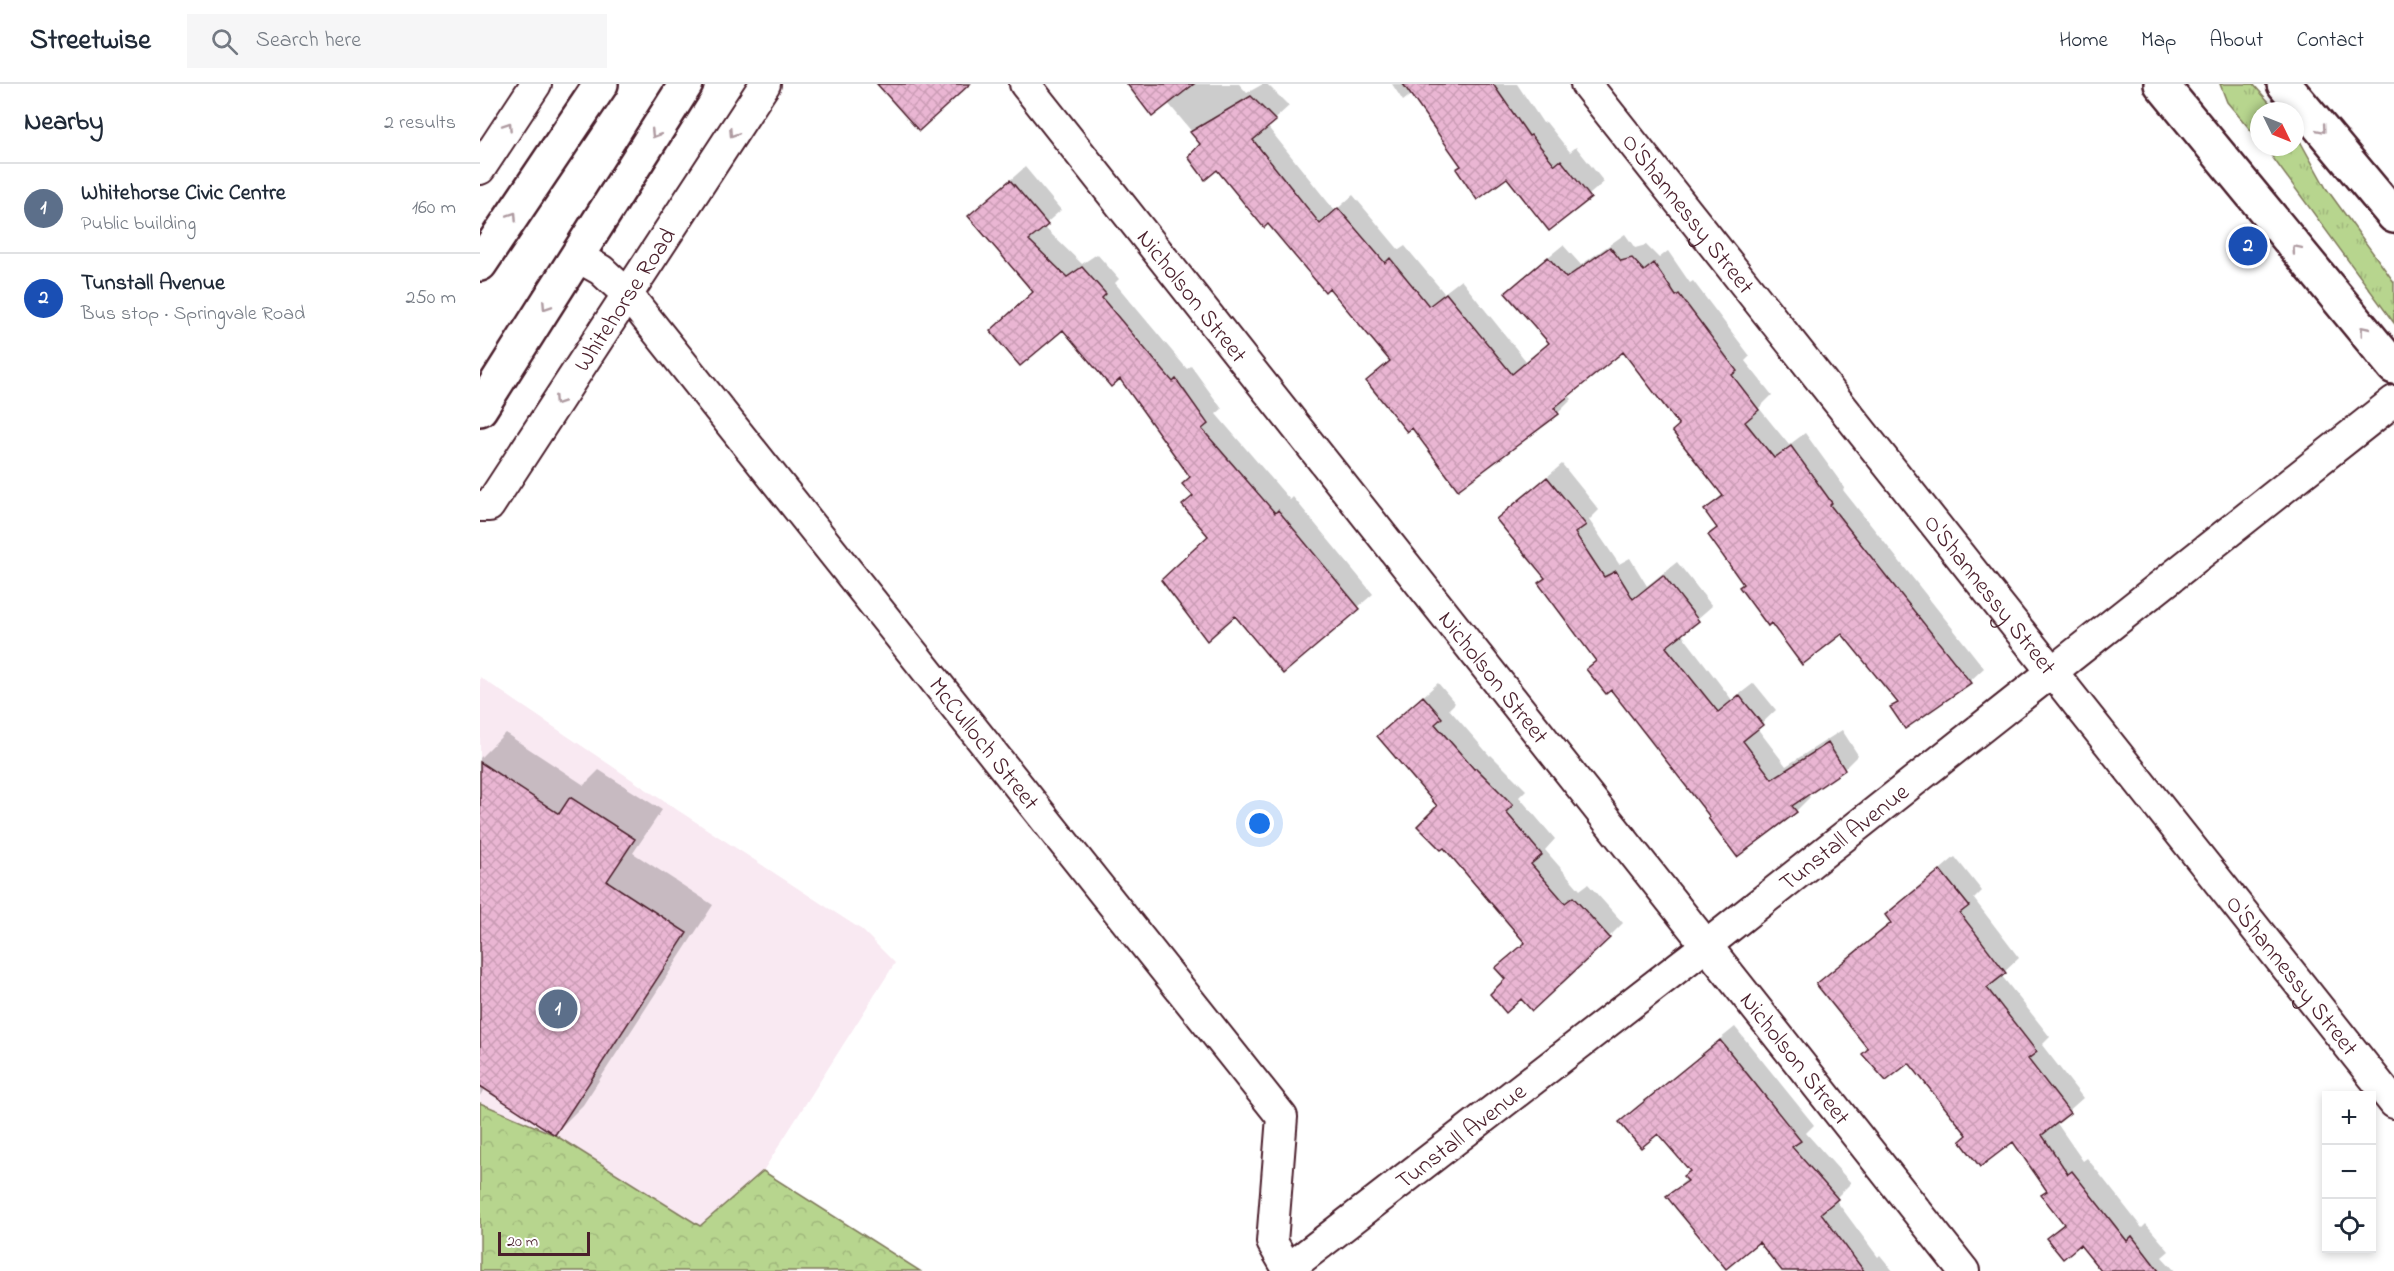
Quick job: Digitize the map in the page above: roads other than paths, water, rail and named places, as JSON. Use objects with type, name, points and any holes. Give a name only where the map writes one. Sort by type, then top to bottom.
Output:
[{"type":"highway","points":[[480,264],[601,84]]},
{"type":"highway","points":[[480,409],[686,84]]},
{"type":"highway","points":[[2161,84],[2394,367]]},
{"type":"highway","points":[[2284,84],[2394,216]]},
{"type":"street","points":[[480,170],[536,84]]},
{"type":"street","name":"Whitehorse Road","points":[[480,506],[489,506],[765,84]]},
{"type":"street","name":"Nicholson Street","points":[[1025,84],[1964,1271]]},
{"type":"street","name":"O'Shannessy Street","points":[[1586,84],[2394,1103]]},
{"type":"street","name":"McCulloch Street","points":[[578,257],[608,276],[628,295],[1282,1117],[1272,1242],[1289,1270]]},
{"type":"street","name":"Tunstall Avenue","points":[[1289,1270],[1707,945],[2394,401]]},
{"type":"place","name":"Tunstall Avenue","points":[[2248,246]]},
{"type":"place","name":"Whitehorse Civic Centre","points":[[558,1009]]}]
